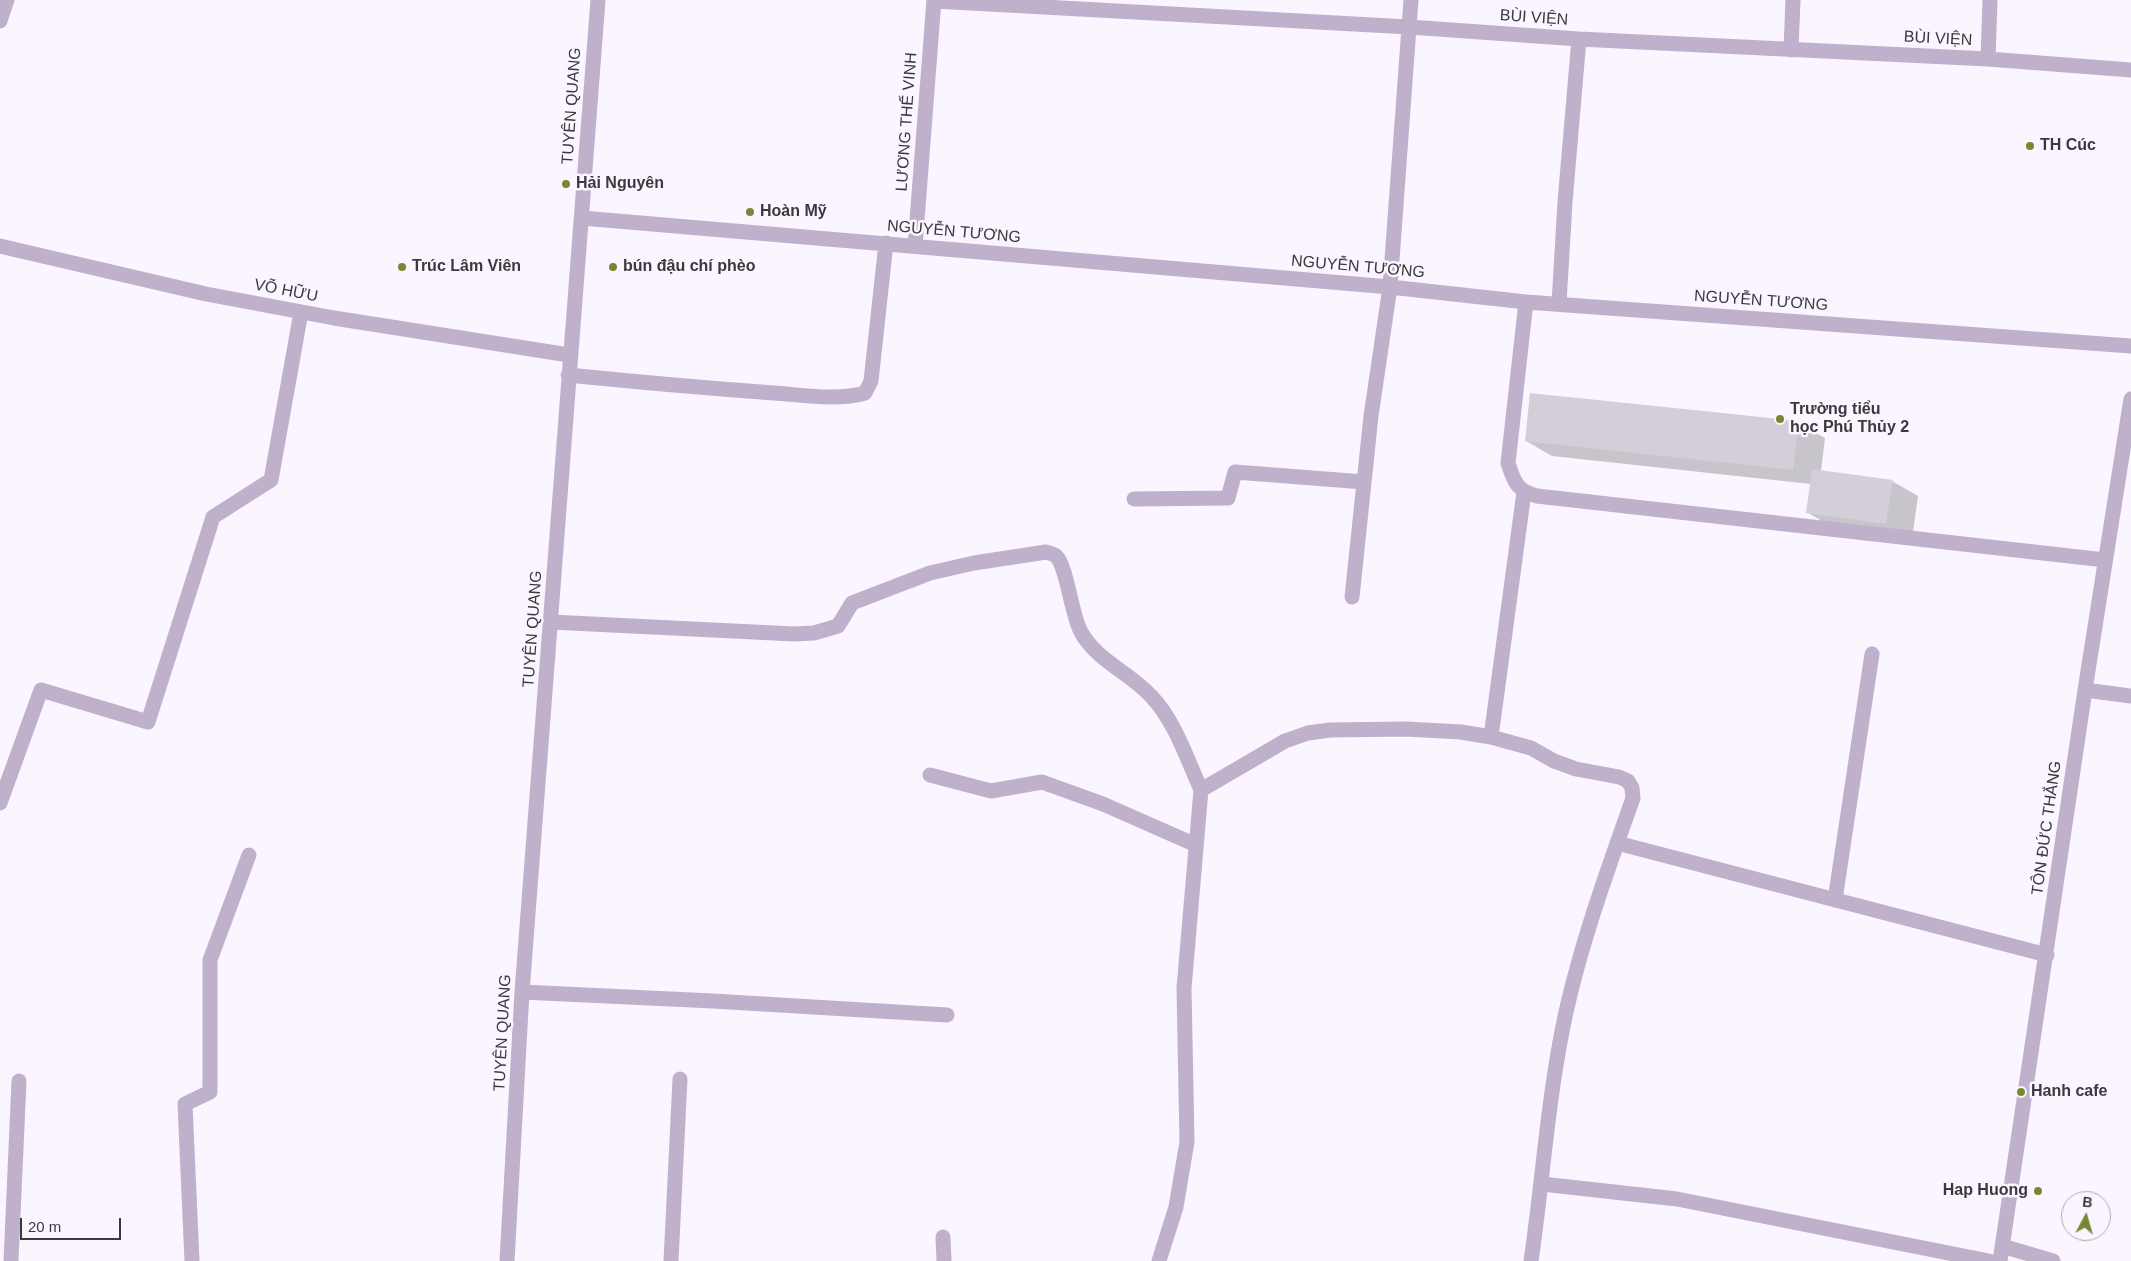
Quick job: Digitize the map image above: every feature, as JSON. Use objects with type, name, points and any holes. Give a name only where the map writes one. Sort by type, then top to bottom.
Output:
[{"type":"street","points":[[0,21],[6,0]]},
{"type":"street","name":"TUYÊN QUANG","points":[[507,1261],[522,992],[551,622],[569,355],[582,218],[598,0]]},
{"type":"street","points":[[1352,598],[1371,416],[1390,287],[1411,0]]},
{"type":"street","points":[[1791,50],[1793,0]]},
{"type":"street","points":[[1988,59],[1990,0]]},
{"type":"street","name":"BÙI VIỆN","points":[[934,1],[1409,27],[1579,39],[1988,59],[2131,70]]},
{"type":"street","name":"LƯƠNG THẾ VINH","points":[[915,246],[934,1]]},
{"type":"street","points":[[1558,303],[1579,39]]},
{"type":"street","name":"NGUYỄN TƯƠNG","points":[[582,218],[1390,287],[1526,302],[2131,346]]},
{"type":"street","points":[[568,375],[702,388],[824,396],[865,393],[871,381],[886,243]]},
{"type":"street","name":"VÕ HỮU","points":[[0,246],[206,294],[301,312],[569,355]]},
{"type":"street","points":[[1526,302],[1508,463],[1513,480],[1524,492],[1537,496],[2105,560]]},
{"type":"street","points":[[0,803],[41,690],[148,722],[213,517],[271,480],[301,312]]},
{"type":"street","name":"TÔN ĐỨC THẮNG","points":[[2001,1254],[2085,690],[2131,400]]},
{"type":"street","points":[[1134,499],[1228,498],[1235,472],[1364,482]]},
{"type":"street","points":[[1491,737],[1524,492]]},
{"type":"street","points":[[551,622],[794,634],[814,633],[838,626],[852,603],[930,574],[974,563],[1046,552],[1056,555],[1061,563],[1072,611],[1080,631],[1094,651],[1150,695],[1165,714],[1201,790],[1184,988],[1187,1142],[1176,1207],[1159,1261]]},
{"type":"street","points":[[1835,900],[1872,654]]},
{"type":"street","points":[[2085,690],[2131,696]]},
{"type":"street","points":[[1201,790],[1285,740],[1308,733],[1330,730],[1406,728],[1461,732],[1491,737],[1531,748],[1554,761],[1576,769],[1619,777],[1628,781],[1632,788],[1633,798],[1582,949],[1566,1013],[1551,1101],[1531,1261]]},
{"type":"street","points":[[930,775],[991,791],[1042,782],[1103,804],[1196,845]]},
{"type":"street","points":[[1617,843],[2047,955]]},
{"type":"street","points":[[192,1261],[185,1104],[210,1092],[210,960],[249,855]]},
{"type":"street","points":[[522,992],[947,1015]]},
{"type":"street","points":[[671,1261],[680,1080]]},
{"type":"street","points":[[10,1261],[19,1081]]},
{"type":"street","points":[[1542,1184],[1676,1199],[1989,1261]]},
{"type":"street","points":[[943,1237],[944,1261]]},
{"type":"street","points":[[2001,1254],[2053,1261]]},
{"type":"building","points":[[1530,393],[1799,421],[1793,470],[1525,441]]},
{"type":"building","points":[[1812,469],[1893,480],[1886,524],[1806,513]]},
{"type":"place","name":"TH Cúc","points":[[2030,146]]},
{"type":"place","name":"Hải Nguyên","points":[[566,184]]},
{"type":"place","name":"Hoàn Mỹ","points":[[750,212]]},
{"type":"place","name":"Trúc Lâm Viên","points":[[402,267]]},
{"type":"place","name":"bún đậu chí phèo","points":[[613,267]]},
{"type":"place","name":"Trường tiểu học Phú Thủy 2","points":[[1780,419]]},
{"type":"place","name":"Hanh cafe","points":[[2021,1092]]},
{"type":"place","name":"Hap Huong","points":[[2038,1191]]}]
